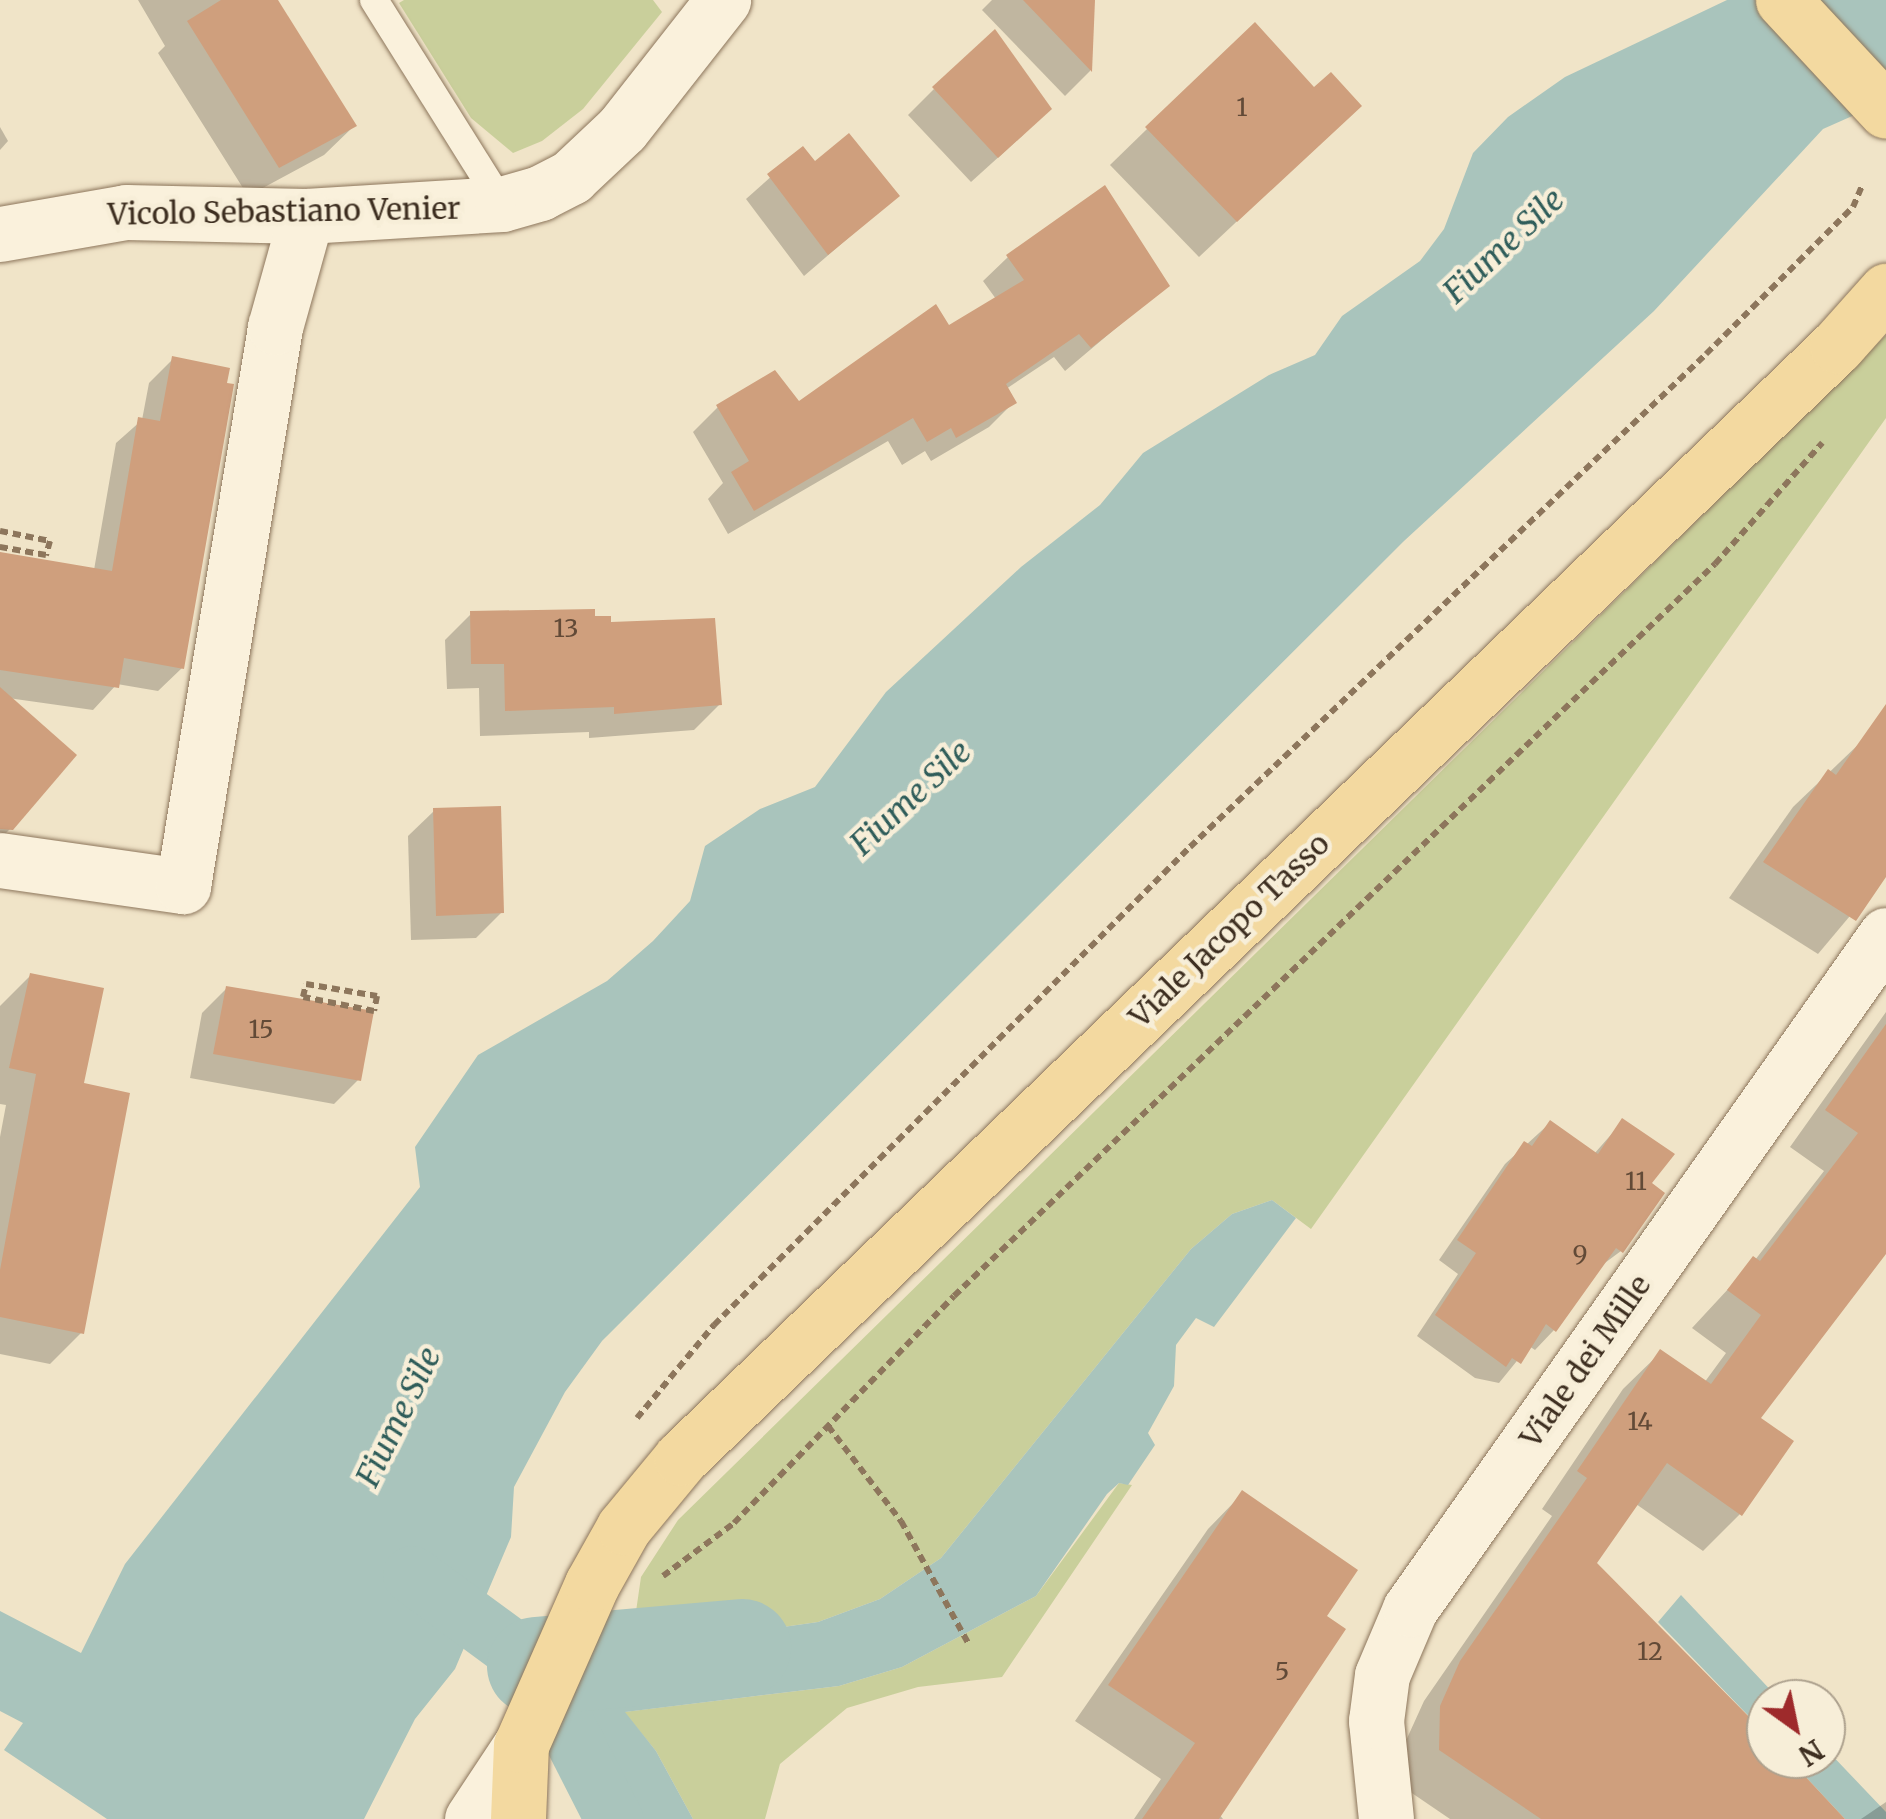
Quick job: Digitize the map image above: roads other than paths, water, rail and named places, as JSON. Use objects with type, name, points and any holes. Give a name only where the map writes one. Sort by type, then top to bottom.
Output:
[{"type":"main road","points":[[1783,0],[1886,112]]},
{"type":"main road","name":"Viale Jacopo Tasso","points":[[521,1744],[592,1584],[624,1527],[681,1458],[1836,346],[1886,291]]},
{"type":"main road","points":[[518,1819],[521,1744]]},
{"type":"street","name":"Vicolo Sebastiano Venier","points":[[0,234],[126,212],[306,216],[502,204],[571,177],[598,154],[723,0]]},
{"type":"street","points":[[0,860],[183,886],[276,326],[306,216]]},
{"type":"street","name":"Viale dei Mille","points":[[1386,1819],[1376,1721],[1382,1675],[1410,1608],[1886,936]]},
{"type":"street","points":[[472,1819],[521,1744]]},
{"type":"lane","points":[[374,0],[502,204]]},
{"type":"water","name":"Fiume Sile","points":[[1727,0],[1886,0],[1886,101],[1823,129],[1654,311],[1404,541],[602,1341],[565,1392],[514,1487],[511,1537],[455,1669],[415,1719],[364,1819],[107,1819],[4,1750],[23,1723],[0,1711],[0,1611],[81,1653],[125,1564],[420,1187],[415,1147],[478,1055],[607,981],[653,941],[690,901],[705,846],[760,809],[815,787],[886,692],[1021,567],[1100,505],[1143,453],[1269,375],[1315,355],[1342,316],[1420,261],[1444,229],[1473,153],[1508,117],[1565,77]]},
{"type":"water","points":[[1272,1200],[1296,1218],[1214,1327],[1196,1318],[1176,1345],[1174,1386],[1148,1433],[1155,1445],[1128,1485],[1119,1483],[1107,1494],[1036,1596],[902,1667],[839,1686],[625,1712],[656,1751],[693,1819],[598,1819],[576,1764],[565,1756],[615,1651],[632,1639],[707,1638],[818,1622],[880,1599],[941,1558],[1191,1249],[1232,1214]]},
{"type":"water","points":[[1681,1595],[1760,1679],[1746,1679],[1746,1713],[1658,1622]]},
{"type":"water","points":[[1846,1770],[1886,1812],[1886,1819],[1845,1819],[1808,1779],[1846,1779]]},
{"type":"waterway","points":[[412,1575],[536,1666],[614,1819]]},
{"type":"waterway","points":[[536,1666],[742,1648]]}]
